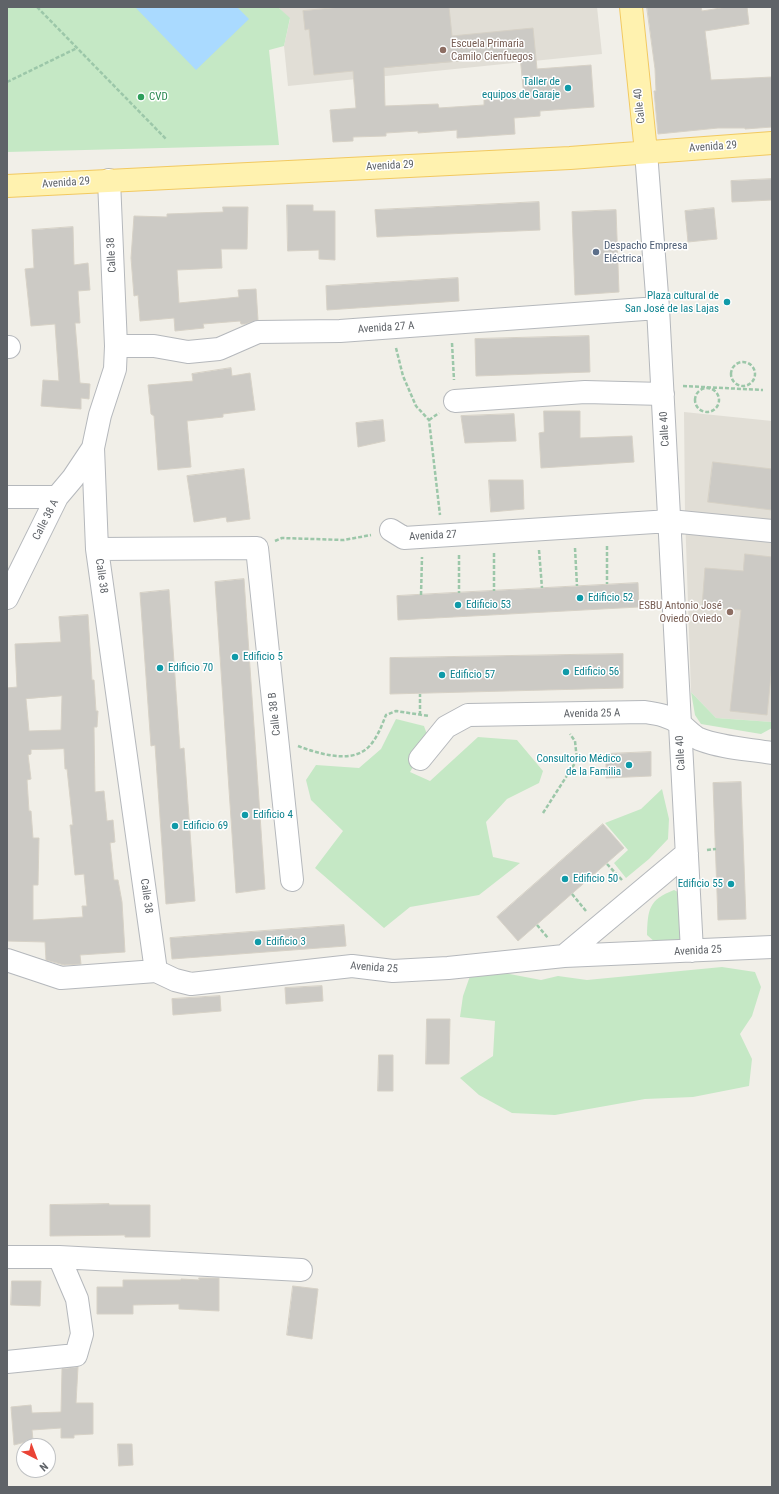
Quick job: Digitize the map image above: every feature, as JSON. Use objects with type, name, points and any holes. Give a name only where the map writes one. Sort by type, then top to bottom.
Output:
[{"type":"main road","name":"Calle 40","points":[[631,7],[646,152]]},
{"type":"main road","name":"Avenida 29","points":[[7,186],[570,158],[772,143]]},
{"type":"street","name":"Calle 40","points":[[646,152],[663,389],[692,951]]},
{"type":"street","name":"Calle 38","points":[[109,180],[116,346],[115,369],[100,414],[94,448],[97,549],[156,971]]},
{"type":"street","name":"Avenida 27 A","points":[[116,346],[154,346],[188,352],[219,349],[258,332],[340,331],[658,308]]},
{"type":"street","points":[[455,401],[585,392],[663,389]]},
{"type":"street","name":"Calle 38 A","points":[[7,598],[57,497],[94,448]]},
{"type":"street","points":[[7,497],[57,497]]},
{"type":"street","name":"Avenida 27","points":[[391,530],[404,538],[670,521],[772,531]]},
{"type":"street","points":[[97,549],[257,548]]},
{"type":"street","name":"Calle 38 B","points":[[257,548],[292,880]]},
{"type":"street","name":"Avenida 25 A","points":[[420,759],[446,727],[468,715],[638,712],[662,714],[680,724],[689,733],[715,744],[772,753]]},
{"type":"street","points":[[564,956],[686,853]]},
{"type":"street","name":"Avenida 25","points":[[7,960],[61,978],[156,971],[175,980],[191,984],[352,966],[393,971],[448,968],[564,956],[772,947]]},
{"type":"street","points":[[7,1257],[59,1257],[302,1270]]},
{"type":"street","points":[[7,1362],[76,1355],[82,1334],[77,1299],[59,1257]]},
{"type":"path","points":[[37,7],[166,139]]},
{"type":"path","points":[[7,82],[77,48]]},
{"type":"path","points":[[429,420],[455,401],[450,323]]},
{"type":"path","points":[[386,328],[398,353],[403,376],[416,406],[429,420],[440,504],[441,536],[459,593]]},
{"type":"path","points":[[739,363],[747,363],[753,368],[754,376],[747,385],[740,385],[732,378],[731,371],[739,363]]},
{"type":"path","points":[[739,389],[740,385]]},
{"type":"path","points":[[663,389],[708,387],[763,390]]},
{"type":"path","points":[[708,387],[718,394],[719,403],[714,410],[706,412],[696,406],[694,399],[700,389],[708,387]]},
{"type":"path","points":[[607,525],[607,584]]},
{"type":"path","points":[[574,527],[577,586]]},
{"type":"path","points":[[257,548],[282,538],[344,540],[391,530]]},
{"type":"path","points":[[537,530],[542,588]]},
{"type":"path","points":[[494,532],[494,591]]},
{"type":"path","points":[[421,595],[441,536]]},
{"type":"path","points":[[420,694],[420,715]]},
{"type":"path","points":[[277,738],[316,753],[355,755],[366,749],[378,734],[386,715],[396,710],[433,717],[446,727]]},
{"type":"path","points":[[543,813],[577,760],[575,741]]},
{"type":"shaded area","name":"Escuela Primaria Camilo Cienfuegos","points":[[278,7],[597,7],[602,54],[288,86],[284,46],[290,19]]},
{"type":"shaded area","name":"ESBU Antonio José Oviedo Oviedo","points":[[684,412],[772,421],[772,722],[716,718],[691,692],[685,514]]},
{"type":"green space","name":"CVD","points":[[7,7],[278,7],[290,18],[284,46],[269,50],[279,145],[7,152]]},
{"type":"green space","points":[[691,692],[716,718],[772,722],[772,728],[761,734],[701,724],[695,715]]},
{"type":"green space","points":[[396,719],[424,726],[429,740],[410,772],[430,781],[478,737],[517,740],[543,771],[539,783],[507,799],[486,822],[493,857],[520,863],[479,895],[410,907],[384,928],[315,868],[343,831],[311,800],[306,780],[316,765],[359,768],[381,749]]},
{"type":"green space","points":[[662,789],[669,819],[668,839],[649,859],[626,878],[614,863],[628,850],[605,823],[641,809]]},
{"type":"green space","points":[[674,890],[680,893],[684,941],[656,943],[647,935],[649,912],[654,902],[665,894]]},
{"type":"green space","points":[[722,967],[755,972],[761,987],[752,1016],[740,1034],[752,1059],[749,1086],[693,1097],[645,1099],[555,1115],[512,1113],[479,1095],[460,1078],[493,1056],[495,1021],[460,1017],[463,996],[470,976],[499,972],[541,980],[558,976],[587,980]]},
{"type":"water","points":[[135,7],[237,7],[249,19],[196,70]]},
{"type":"building","points":[[342,7],[449,7],[452,36],[533,28],[537,69],[591,65],[594,107],[540,111],[540,116],[514,118],[515,134],[457,138],[457,130],[418,133],[418,131],[386,133],[386,136],[353,137],[353,141],[333,142],[330,110],[356,108],[353,71],[314,75],[309,29],[305,30],[303,11]],"holes":[[[520,56],[524,97],[484,100],[484,105],[439,108],[438,104],[385,106],[384,68]]]},
{"type":"building","points":[[647,7],[701,7],[702,11],[727,7],[747,7],[749,24],[705,31],[711,80],[772,77],[772,127],[745,129],[718,128],[658,134],[654,91],[656,91],[655,69]]},
{"type":"building","points":[[772,179],[772,200],[732,202],[731,181]]},
{"type":"building","points":[[539,202],[540,230],[377,237],[375,210]]},
{"type":"building","points":[[287,205],[313,205],[313,211],[335,211],[335,260],[319,259],[319,250],[288,251]]},
{"type":"building","points":[[223,207],[248,207],[247,249],[221,249],[222,268],[177,270],[179,303],[239,297],[238,290],[256,289],[258,320],[245,324],[241,324],[240,321],[203,324],[204,328],[175,331],[174,318],[140,321],[138,295],[134,296],[131,258],[134,216],[167,217],[167,214],[223,212]]},
{"type":"building","points":[[714,208],[717,239],[688,242],[685,211]]},
{"type":"building","name":"Despacho Empresa Eléctrica","points":[[616,210],[619,292],[575,295],[572,212]]},
{"type":"building","points":[[73,227],[74,265],[88,263],[90,290],[78,291],[80,323],[75,323],[80,383],[90,384],[89,399],[81,398],[81,409],[41,406],[43,380],[59,381],[55,324],[31,326],[25,269],[34,268],[32,230]]},
{"type":"building","points":[[458,278],[459,301],[327,310],[326,286]]},
{"type":"building","points":[[589,336],[590,372],[476,376],[475,339]]},
{"type":"building","points":[[231,368],[232,376],[250,373],[255,410],[223,414],[223,417],[187,421],[191,467],[158,470],[154,416],[151,414],[148,385],[193,381],[192,374]]},
{"type":"building","points":[[544,411],[580,411],[580,438],[632,436],[634,462],[541,468],[539,433],[544,432]]},
{"type":"building","points":[[514,414],[516,441],[465,443],[461,416]]},
{"type":"building","points":[[383,420],[385,441],[358,447],[356,423]]},
{"type":"building","points":[[713,462],[772,469],[772,510],[708,502]]},
{"type":"building","points":[[244,469],[250,519],[227,522],[226,517],[194,522],[187,476]]},
{"type":"building","points":[[489,480],[523,480],[524,509],[491,512]]},
{"type":"building","points":[[745,554],[772,557],[772,665],[767,715],[730,711],[741,610],[702,607],[705,568],[743,571]]},
{"type":"building","points":[[244,579],[265,889],[236,893],[215,582]]},
{"type":"building","points":[[638,583],[639,607],[398,620],[397,596]]},
{"type":"building","points":[[169,590],[180,749],[184,748],[195,901],[166,904],[155,745],[151,746],[140,593]]},
{"type":"building","points":[[88,615],[92,680],[94,680],[96,711],[98,711],[97,727],[94,727],[95,792],[104,791],[107,821],[113,820],[115,842],[110,843],[114,880],[118,880],[122,902],[125,952],[80,955],[81,964],[64,965],[46,960],[45,942],[7,941],[7,688],[17,687],[15,644],[61,642],[59,617]],"holes":[[[62,696],[61,730],[29,731],[26,699]],[[64,749],[65,769],[67,769],[73,825],[70,825],[75,875],[84,874],[87,906],[82,906],[83,917],[33,920],[33,885],[38,885],[39,838],[33,838],[31,811],[29,811],[27,780],[31,779],[28,755],[31,754],[31,750]]]},
{"type":"building","points":[[623,654],[623,688],[390,694],[390,658]]},
{"type":"building","name":"Consultorio Médico de la Familia","points":[[651,752],[651,776],[606,778],[606,754]]},
{"type":"building","name":"Edificio 55","points":[[741,782],[746,919],[718,920],[713,783]]},
{"type":"building","name":"Edificio 50","points":[[603,824],[624,848],[518,941],[497,917]]},
{"type":"building","name":"Edificio 3","points":[[344,925],[346,946],[172,959],[170,938]]},
{"type":"building","points":[[322,986],[323,1001],[286,1004],[285,988]]},
{"type":"building","points":[[220,996],[221,1011],[173,1015],[172,999]]},
{"type":"building","points":[[427,1019],[450,1019],[449,1064],[426,1064]]},
{"type":"building","points":[[379,1055],[393,1055],[393,1091],[378,1091]]},
{"type":"building","points":[[50,1205],[150,1205],[150,1237],[125,1237],[125,1235],[50,1236]]},
{"type":"building","points":[[199,1278],[219,1278],[219,1311],[179,1309],[179,1304],[133,1305],[133,1314],[97,1314],[97,1287],[123,1287],[123,1280],[199,1280]]},
{"type":"building","points":[[12,1281],[41,1281],[40,1306],[11,1305]]},
{"type":"building","points":[[293,1286],[318,1289],[312,1339],[287,1335]]},
{"type":"building","points":[[78,1367],[76,1403],[93,1403],[93,1434],[74,1435],[74,1438],[61,1438],[61,1428],[32,1430],[33,1438],[16,1438],[16,1444],[14,1445],[11,1407],[31,1405],[32,1413],[61,1412],[62,1369]]},
{"type":"building","points":[[118,1444],[132,1444],[133,1465],[119,1466]]},
{"type":"place","name":"Escuela Primaria Camilo Cienfuegos","points":[[443,50]]},
{"type":"place","name":"Taller de equipos de Garaje","points":[[568,88]]},
{"type":"place","name":"CVD","points":[[141,97]]},
{"type":"place","name":"Despacho Empresa Eléctrica","points":[[596,252]]},
{"type":"place","name":"Plaza cultural de San José de las Lajas","points":[[727,302]]},
{"type":"place","name":"Edificio 52","points":[[580,598]]},
{"type":"place","name":"Edificio 53","points":[[458,605]]},
{"type":"place","name":"ESBU Antonio José Oviedo Oviedo","points":[[730,612]]},
{"type":"place","name":"Edificio 5","points":[[235,657]]},
{"type":"place","name":"Edificio 70","points":[[160,668]]},
{"type":"place","name":"Edificio 56","points":[[566,672]]},
{"type":"place","name":"Edificio 57","points":[[442,675]]},
{"type":"place","name":"Consultorio Médico de la Familia","points":[[629,765]]},
{"type":"place","name":"Edificio 4","points":[[245,815]]},
{"type":"place","name":"Edificio 69","points":[[175,826]]},
{"type":"place","name":"Edificio 50","points":[[565,879]]},
{"type":"place","name":"Edificio 55","points":[[731,884]]},
{"type":"place","name":"Edificio 3","points":[[258,942]]}]
